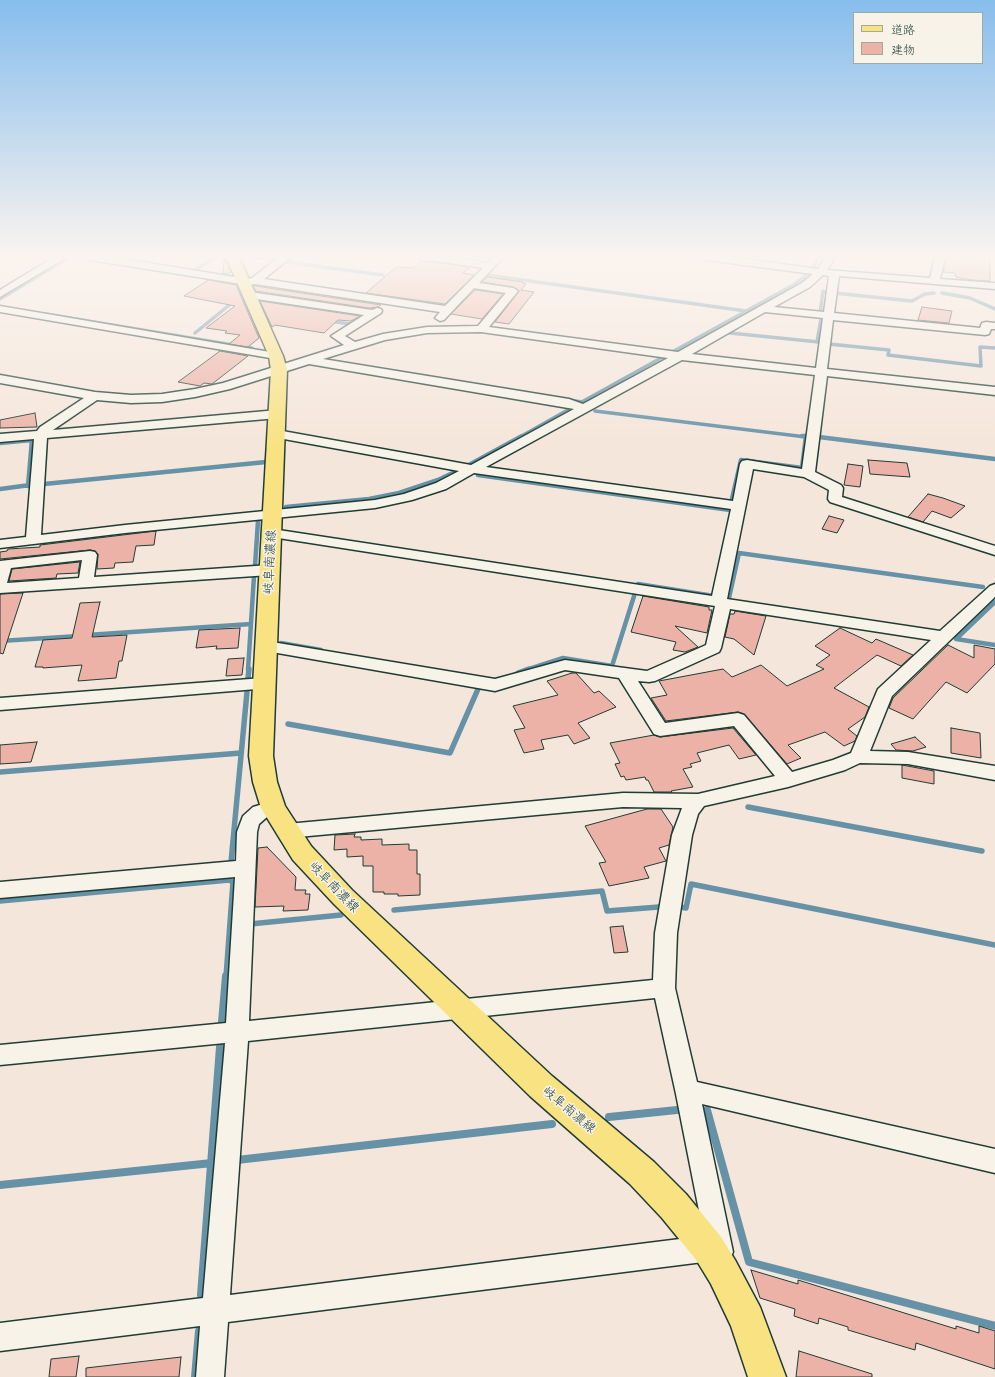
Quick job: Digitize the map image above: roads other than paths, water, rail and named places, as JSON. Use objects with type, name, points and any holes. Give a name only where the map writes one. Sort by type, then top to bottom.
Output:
[{"type":"main road","name":"岐阜南濃線","points":[[262,321],[276,358],[277,424],[273,524],[263,684],[261,756],[265,782],[273,808],[302,853],[343,897],[541,1086],[642,1173],[674,1206],[709,1250],[723,1272],[747,1320],[767,1377]]},
{"type":"street","points":[[69,321],[276,358],[309,356],[353,346],[383,337],[427,330],[481,329],[680,356],[995,391]]},
{"type":"street","points":[[95,321],[276,358]]},
{"type":"street","points":[[309,356],[322,344],[361,321]]},
{"type":"street","points":[[427,330],[436,321]]},
{"type":"street","points":[[481,329],[488,321]]},
{"type":"street","points":[[0,544],[125,528],[273,524],[407,497],[441,486],[742,321]]},
{"type":"street","points":[[808,474],[827,321]]},
{"type":"street","points":[[880,321],[985,332],[986,325],[995,326]]},
{"type":"street","points":[[337,336],[353,346]]},
{"type":"street","points":[[309,356],[564,402],[584,408]]},
{"type":"street","points":[[0,379],[95,396],[131,399],[154,398],[195,393],[226,386],[276,358]]},
{"type":"street","points":[[33,540],[41,435],[44,430],[95,396]]},
{"type":"street","points":[[0,438],[277,424],[473,469],[739,506]]},
{"type":"street","points":[[266,646],[495,685],[564,665],[649,677],[713,648],[747,464],[808,474],[836,488],[835,499],[995,551]]},
{"type":"street","points":[[273,524],[721,602],[945,636]]},
{"type":"street","points":[[0,582],[5,564],[90,555],[86,582]]},
{"type":"street","points":[[0,588],[270,570]]},
{"type":"street","points":[[858,757],[884,693],[995,589]]},
{"type":"street","points":[[625,674],[660,730],[738,719],[788,780]]},
{"type":"street","points":[[0,704],[263,684]]},
{"type":"street","points":[[287,831],[623,800],[698,802],[788,780],[839,765],[858,757],[908,758],[995,773]]},
{"type":"street","points":[[698,802],[689,812],[682,835],[666,933],[664,988],[688,1094],[723,1272]]},
{"type":"street","points":[[210,1377],[237,1032],[247,832],[250,821],[260,812],[273,808]]},
{"type":"street","points":[[0,890],[245,868]]},
{"type":"street","points":[[0,1055],[460,1010],[664,988]]},
{"type":"street","points":[[688,1094],[700,1093],[995,1161]]},
{"type":"street","points":[[0,1338],[709,1250]]},
{"type":"waterway","points":[[89,321],[252,348]]},
{"type":"waterway","points":[[195,333],[209,321]]},
{"type":"waterway","points":[[331,321],[350,324]]},
{"type":"waterway","points":[[674,351],[728,321]]},
{"type":"waterway","points":[[817,342],[820,321]]},
{"type":"waterway","points":[[730,333],[817,342]]},
{"type":"waterway","points":[[829,344],[889,350],[888,355],[981,366],[980,347],[995,348]]},
{"type":"waterway","points":[[582,402],[661,358]]},
{"type":"waterway","points":[[569,400],[582,402]]},
{"type":"waterway","points":[[520,437],[573,407]]},
{"type":"waterway","points":[[595,411],[806,437]]},
{"type":"waterway","points":[[467,466],[522,436]]},
{"type":"waterway","points":[[802,436],[806,437]]},
{"type":"waterway","points":[[731,503],[741,460],[802,468],[806,437]]},
{"type":"waterway","points":[[819,437],[995,459]]},
{"type":"waterway","points":[[0,443],[32,440],[28,485]]},
{"type":"waterway","points":[[44,484],[266,462]]},
{"type":"waterway","points":[[286,507],[369,499],[399,493],[438,480],[461,469]]},
{"type":"waterway","points":[[478,475],[730,510]]},
{"type":"waterway","points":[[0,489],[28,485]]},
{"type":"waterway","points":[[255,566],[258,521]]},
{"type":"waterway","points":[[727,598],[729,598],[739,553],[983,587]]},
{"type":"waterway","points":[[251,624],[254,576]]},
{"type":"waterway","points":[[638,584],[714,596]]},
{"type":"waterway","points":[[528,669],[563,658],[612,666],[635,593]]},
{"type":"waterway","points":[[995,602],[956,639],[995,645]]},
{"type":"waterway","points":[[87,635],[251,624]]},
{"type":"waterway","points":[[248,670],[251,624]]},
{"type":"waterway","points":[[0,641],[79,636]]},
{"type":"waterway","points":[[281,643],[321,650]]},
{"type":"waterway","points":[[248,678],[249,669]]},
{"type":"waterway","points":[[518,673],[528,669]]},
{"type":"waterway","points":[[288,724],[450,753],[478,689]]},
{"type":"waterway","points":[[231,862],[247,692]]},
{"type":"waterway","points":[[0,772],[241,753]]},
{"type":"waterway","points":[[748,807],[982,851]]},
{"type":"waterway","points":[[0,901],[229,880],[233,882],[226,977]]},
{"type":"waterway","points":[[680,907],[686,908],[691,884],[995,945]]},
{"type":"waterway","points":[[394,910],[602,891],[607,911],[659,907]]},
{"type":"waterway","points":[[250,924],[341,915]]},
{"type":"waterway","points":[[222,1022],[226,976]]},
{"type":"waterway","points":[[211,1163],[220,1047]]},
{"type":"waterway","points":[[609,1117],[677,1110]]},
{"type":"waterway","points":[[707,1110],[749,1262],[995,1326]]},
{"type":"waterway","points":[[237,1160],[552,1124]]},
{"type":"waterway","points":[[0,1185],[211,1163]]},
{"type":"waterway","points":[[201,1295],[211,1163]]},
{"type":"waterway","points":[[195,1377],[199,1331]]}]
